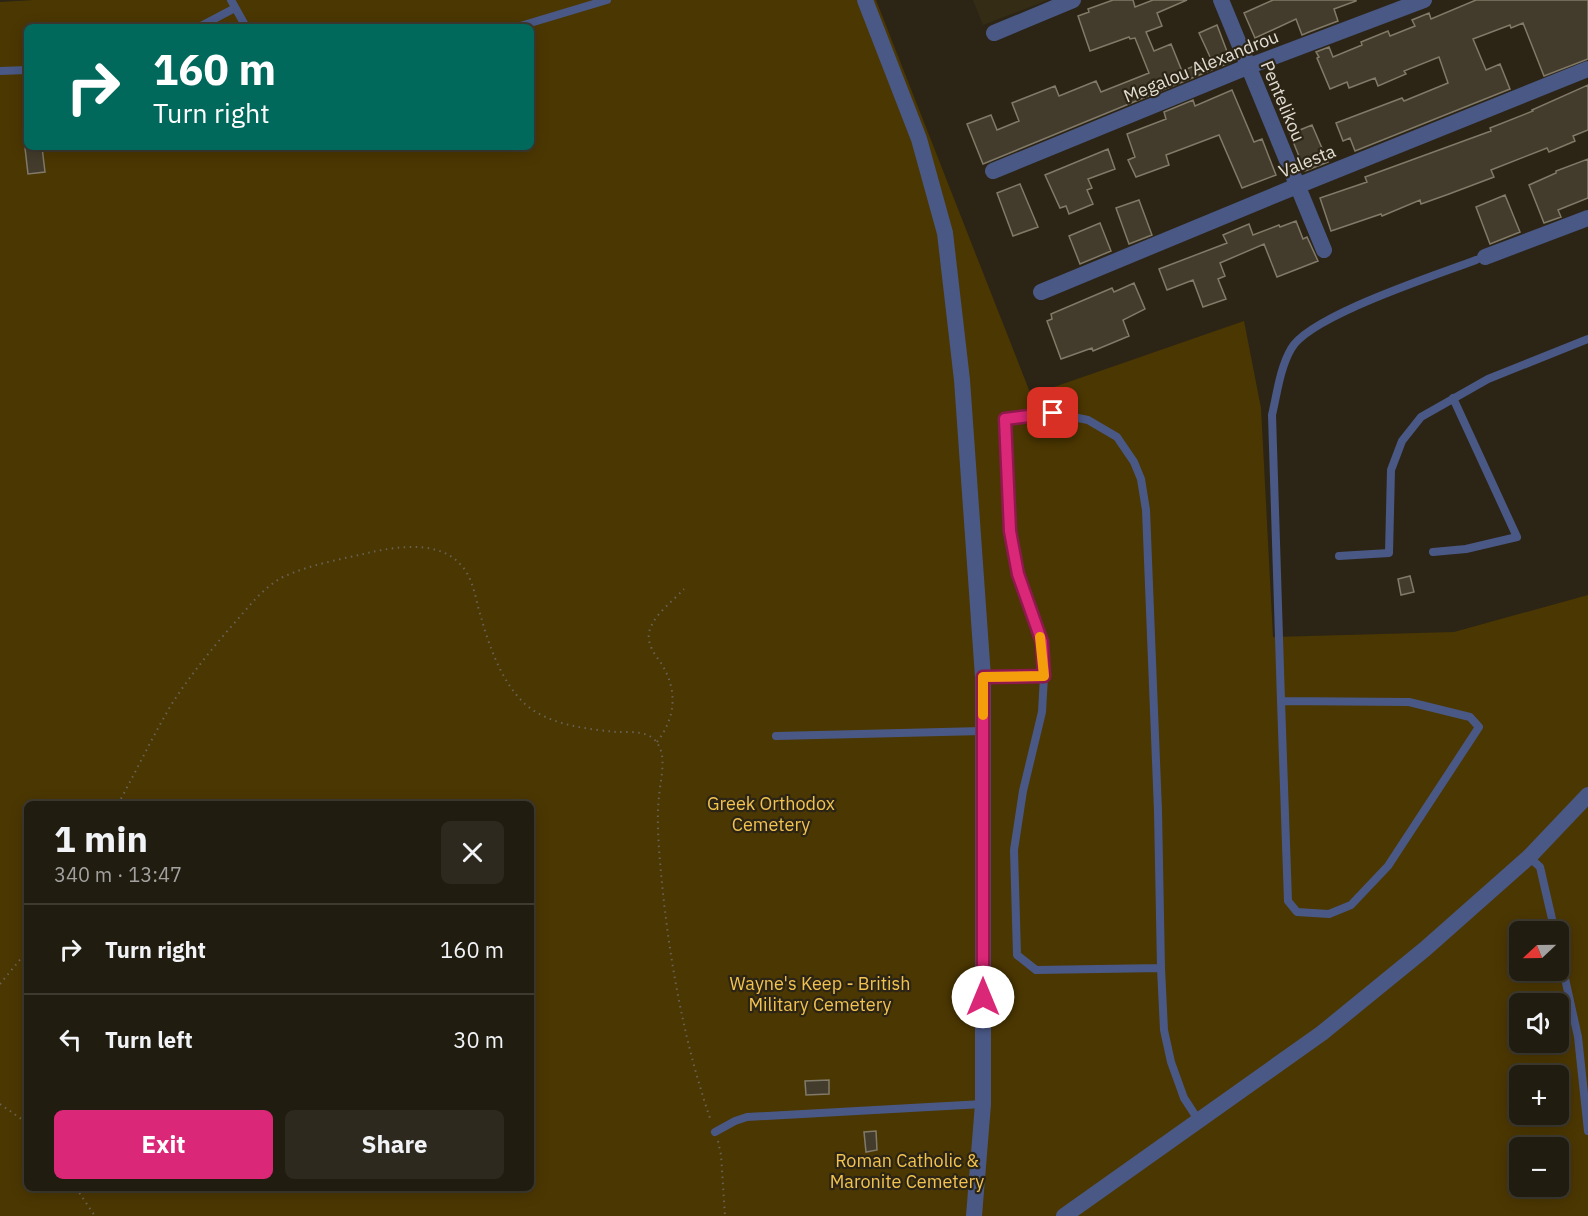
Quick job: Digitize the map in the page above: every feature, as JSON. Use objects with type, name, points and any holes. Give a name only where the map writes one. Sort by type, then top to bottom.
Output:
[{"type":"street","points":[[866,0],[919,139],[945,232],[962,380],[983,677],[984,1104],[974,1216]]},
{"type":"street","points":[[994,33],[1073,0]]},
{"type":"street","name":"Pentelikou","points":[[1221,0],[1324,250]]},
{"type":"street","name":"Megalou Alexandrou","points":[[993,171],[1247,67],[1424,0]]},
{"type":"street","name":"Valesta","points":[[1041,292],[1588,69]]},
{"type":"street","points":[[1480,258],[1587,220]]},
{"type":"street","points":[[1064,1216],[1322,1034],[1425,949],[1529,857],[1588,795]]},
{"type":"lane","points":[[527,24],[607,0]]},
{"type":"lane","points":[[204,24],[233,4],[244,24]]},
{"type":"lane","points":[[0,71],[24,70]]},
{"type":"lane","points":[[1281,701],[1409,702],[1470,717],[1479,727],[1388,866],[1351,905],[1329,914],[1297,912],[1288,901],[1281,701],[1272,415],[1291,347],[1314,327],[1348,309],[1480,258]]},
{"type":"lane","points":[[1339,556],[1389,553],[1391,470],[1402,441],[1421,417],[1488,379],[1588,339]]},
{"type":"lane","points":[[1433,552],[1466,549],[1517,537],[1452,398]]},
{"type":"lane","points":[[1161,968],[1036,970],[1017,954],[1014,850],[1023,791],[1042,712],[1044,676],[1042,642],[1018,574],[1010,531],[1005,419],[1053,413],[1088,420],[1117,437],[1134,462],[1141,478],[1146,510],[1164,1030],[1171,1062],[1184,1098],[1199,1121]]},
{"type":"lane","points":[[983,677],[1044,676]]},
{"type":"lane","points":[[776,736],[983,731]]},
{"type":"lane","points":[[1529,857],[1540,867],[1552,921]]},
{"type":"lane","points":[[1566,981],[1578,1037],[1588,1131]]},
{"type":"lane","points":[[715,1132],[730,1123],[747,1118],[984,1104]]},
{"type":"path","points":[[120,801],[175,700],[218,641],[269,586],[295,572],[319,564],[382,550],[419,546],[452,556],[461,564],[474,589],[481,618],[500,668],[510,687],[522,702],[553,721],[650,736],[657,742],[662,757],[658,801],[659,844],[669,941],[692,1058],[721,1155],[725,1216]]},
{"type":"path","points":[[657,742],[670,718],[674,705],[673,690],[648,635],[655,620],[684,589]]},
{"type":"path","points":[[0,984],[24,955]]},
{"type":"path","points":[[0,1104],[24,1121]]},
{"type":"path","points":[[78,1191],[95,1216]]},
{"type":"shaded area","points":[[973,0],[1048,0],[983,25]]},
{"type":"green space","points":[[34,0],[876,0],[1031,395],[1244,321],[1261,408],[1273,637],[1454,632],[1588,595],[1588,1216],[0,1216],[0,2]]},
{"type":"building","points":[[1113,0],[1133,0],[1135,7],[1153,0],[1187,0],[1157,13],[1162,26],[1146,32],[1154,51],[1171,44],[1182,71],[1211,59],[1199,33],[1217,25],[1231,62],[983,164],[967,124],[991,115],[997,130],[1019,121],[1012,103],[1055,86],[1059,96],[1096,81],[1101,92],[1149,73],[1135,38],[1130,39],[1129,37],[1090,51],[1078,16],[1089,12],[1088,9]]},
{"type":"building","points":[[1273,0],[1356,1],[1334,9],[1338,21],[1302,35],[1296,19],[1255,38],[1244,13]]},
{"type":"building","points":[[1476,0],[1588,0],[1588,59],[1544,76],[1523,23],[1511,28],[1510,25],[1473,39],[1486,70],[1500,64],[1510,89],[1355,151],[1350,138],[1343,141],[1336,123],[1402,98],[1404,101],[1448,83],[1439,57],[1404,71],[1406,74],[1378,86],[1375,78],[1349,88],[1347,82],[1330,89],[1316,52],[1329,47],[1333,57],[1388,31],[1390,36],[1415,26],[1412,20],[1429,13],[1431,19]]},
{"type":"building","points":[[1588,85],[1588,130],[1573,136],[1575,141],[1549,152],[1547,148],[1491,170],[1494,177],[1449,194],[1421,204],[1420,200],[1382,216],[1381,214],[1331,231],[1320,198],[1367,182],[1365,177],[1491,131],[1490,128]]},
{"type":"building","points":[[1232,90],[1254,142],[1262,139],[1276,175],[1242,188],[1219,135],[1166,155],[1169,165],[1136,177],[1128,160],[1135,157],[1127,134],[1166,119],[1164,112],[1193,100],[1195,106]]},
{"type":"building","points":[[1312,125],[1328,162],[1305,171],[1290,134]]},
{"type":"building","points":[[1108,149],[1115,169],[1088,179],[1092,188],[1087,190],[1093,204],[1069,214],[1066,206],[1060,208],[1045,175]]},
{"type":"building","points":[[25,150],[42,150],[45,172],[28,174]]},
{"type":"building","points":[[1588,159],[1588,198],[1558,210],[1561,217],[1544,223],[1529,185],[1556,171]]},
{"type":"building","points":[[1020,184],[1038,227],[1013,236],[997,193]]},
{"type":"building","points":[[1505,195],[1520,232],[1490,244],[1476,207]]},
{"type":"building","points":[[1139,200],[1152,235],[1129,244],[1116,208]]},
{"type":"building","points":[[1296,221],[1303,239],[1307,237],[1318,261],[1277,277],[1264,244],[1220,263],[1225,276],[1218,279],[1226,299],[1203,307],[1193,280],[1167,290],[1159,269],[1227,243],[1223,235],[1249,224],[1253,235]]},
{"type":"building","points":[[1100,223],[1111,251],[1080,264],[1069,236]]},
{"type":"building","points":[[1134,283],[1145,309],[1123,320],[1129,336],[1093,351],[1092,348],[1061,359],[1047,321],[1052,319],[1051,314],[1112,288],[1114,292]]},
{"type":"building","points":[[1410,576],[1414,592],[1401,595],[1398,579]]},
{"type":"building","points":[[829,1080],[829,1094],[806,1095],[805,1081]]},
{"type":"building","points":[[876,1131],[877,1150],[866,1152],[864,1132]]},
{"type":"slow traffic","points":[[983,715],[983,677],[1044,676],[1040,637]]},
{"type":"route","points":[[983,997],[983,677],[1044,676],[1042,642],[1018,574],[1010,531],[1005,419],[1053,413]]},
{"type":"park label","name":"Greek Orthodox Cemetery","points":[[771,813]]},
{"type":"park label","name":"Wayne's Keep - British Military Cemetery","points":[[820,993]]},
{"type":"park label","name":"Roman Catholic & Maronite Cemetery","points":[[907,1170]]}]
